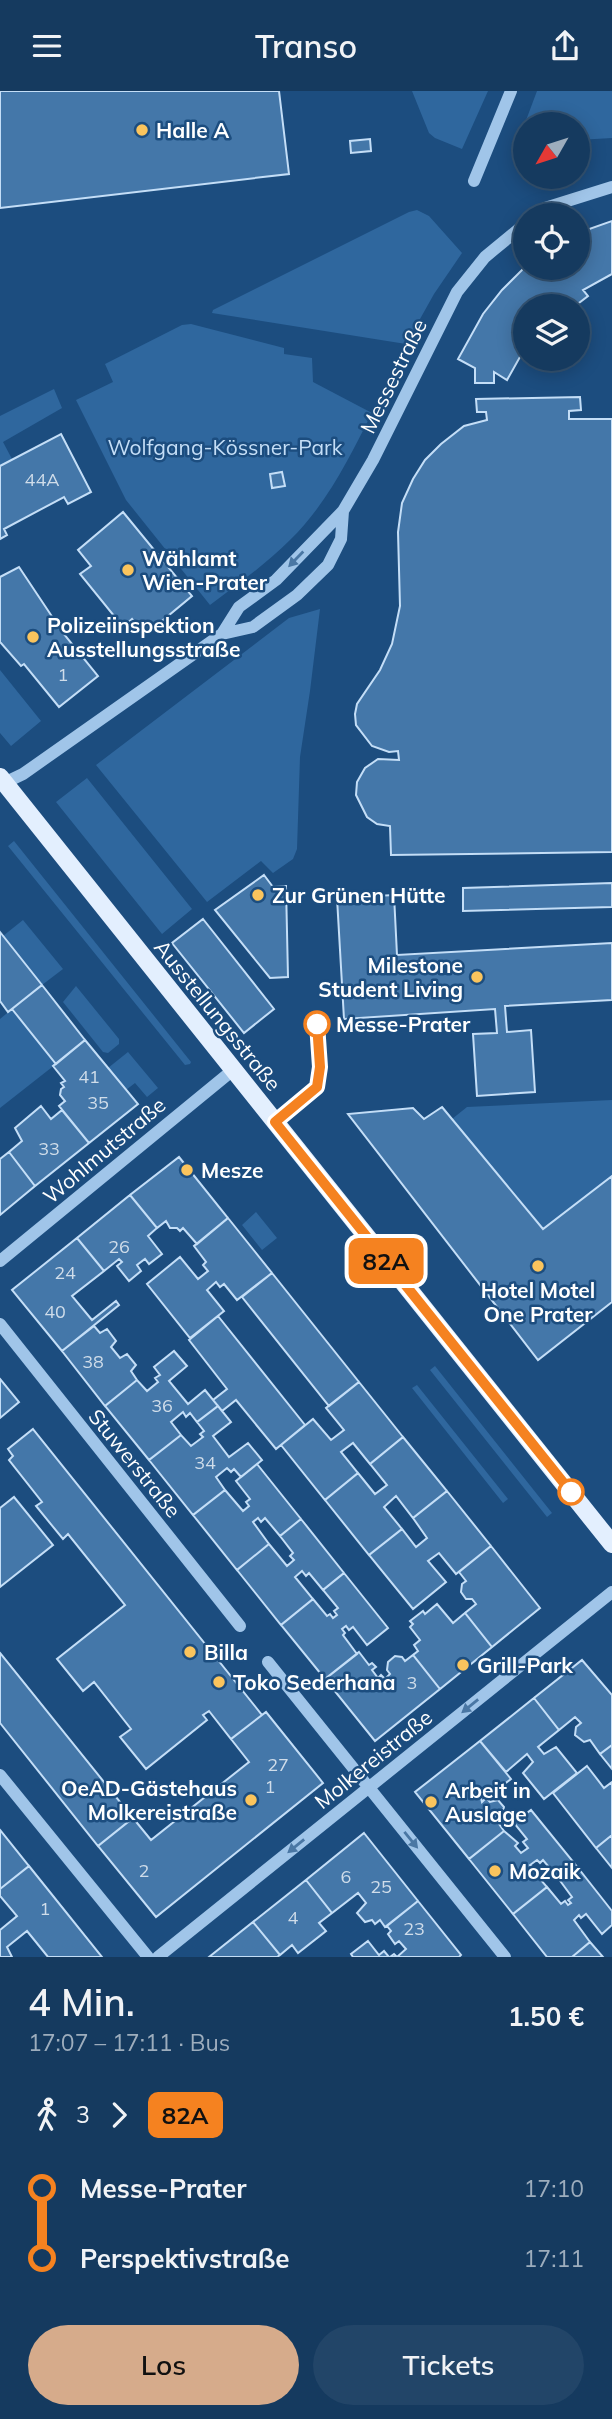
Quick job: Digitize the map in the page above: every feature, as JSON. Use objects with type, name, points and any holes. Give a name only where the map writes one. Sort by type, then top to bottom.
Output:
[{"type":"main road","name":"Ausstellungsstraße","points":[[2,781],[612,1544]]},
{"type":"street","points":[[474,181],[511,91]]},
{"type":"street","points":[[561,203],[612,187]]},
{"type":"street","name":"Messestraße","points":[[222,634],[253,627],[297,595],[328,565],[341,539],[343,511],[373,460],[457,292],[485,257],[513,234]]},
{"type":"street","points":[[2,781],[23,774],[222,634],[239,607],[276,580],[343,511]]},
{"type":"street","name":"Wohlmutstraße","points":[[0,1261],[233,1070]]},
{"type":"street","name":"Stuwerstraße","points":[[0,1324],[240,1626]]},
{"type":"street","name":"Molkereistraße","points":[[158,1957],[612,1592]]},
{"type":"street","points":[[268,1662],[505,1957]]},
{"type":"street","points":[[0,1775],[148,1957]]},
{"type":"green space","points":[[412,91],[488,91],[462,149],[429,133]]},
{"type":"green space","points":[[537,91],[612,91],[612,138],[590,139],[590,112],[529,112]]},
{"type":"green space","points":[[417,210],[429,216],[462,253],[434,294],[406,344],[212,313],[213,310]]},
{"type":"green space","name":"Wolfgang-Kössner-Park","points":[[191,324],[284,348],[284,354],[312,358],[313,382],[372,413],[336,480],[303,526],[252,574],[210,605],[126,500],[76,400],[113,382],[105,364],[182,325]]},
{"type":"green space","points":[[54,389],[62,408],[3,442],[12,459],[0,466],[0,416]]},
{"type":"green space","points":[[320,609],[300,757],[297,849],[293,859],[273,873],[261,861],[207,902],[96,765],[289,618]]},
{"type":"green space","points":[[0,670],[41,721],[11,746],[0,733]]},
{"type":"green space","points":[[87,778],[192,909],[162,934],[56,802]]},
{"type":"green space","points":[[14,841],[190,1064],[185,1065],[8,846]]},
{"type":"green space","points":[[23,920],[63,969],[42,985],[3,936]]},
{"type":"green space","points":[[76,986],[119,1039],[119,1044],[108,1053],[103,1052],[63,1002]]},
{"type":"green space","points":[[12,1009],[56,1064],[0,1108],[0,1019]]},
{"type":"green space","points":[[128,1052],[158,1088],[147,1097],[135,1083],[126,1090],[108,1068]]},
{"type":"green space","points":[[612,1100],[612,1176],[543,1229],[452,1119],[467,1107]]},
{"type":"green space","points":[[256,1212],[277,1238],[262,1250],[242,1225]]},
{"type":"green space","points":[[435,1366],[552,1513],[547,1517],[430,1370]]},
{"type":"green space","points":[[417,1385],[508,1499],[503,1503],[412,1388]]},
{"type":"building","name":"Halle A","points":[[0,91],[279,91],[289,174],[0,208]]},
{"type":"building","points":[[370,139],[371,151],[351,153],[350,141]]},
{"type":"building","points":[[612,221],[612,274],[583,290],[586,294],[513,294],[513,369],[507,380],[494,372],[494,383],[475,383],[475,368],[458,359],[483,314],[513,279],[590,280],[590,229]]},
{"type":"building","points":[[580,397],[581,410],[569,411],[569,419],[612,419],[612,852],[391,855],[390,826],[377,824],[367,817],[356,795],[357,782],[365,768],[378,759],[399,760],[398,751],[389,752],[372,746],[356,725],[355,714],[357,704],[380,670],[392,644],[400,606],[398,532],[402,503],[425,460],[441,444],[464,426],[487,420],[486,412],[477,412],[476,399]]},
{"type":"building","points":[[61,434],[91,492],[68,504],[64,497],[4,529],[7,535],[0,539],[0,466]]},
{"type":"building","points":[[282,472],[285,486],[272,488],[270,474]]},
{"type":"building","name":"Wählamt Wien-Prater","points":[[123,512],[192,596],[145,635],[132,619],[123,627],[80,574],[91,566],[78,550]]},
{"type":"building","name":"Polizeiinspektion Ausstellungsstraße","points":[[19,567],[63,633],[98,676],[59,707],[24,664],[21,666],[0,642],[0,577]]},
{"type":"building","points":[[264,875],[273,887],[286,886],[288,977],[270,978],[215,910]]},
{"type":"building","points":[[612,883],[612,907],[463,911],[463,888]]},
{"type":"building","name":"Milestone Student Living","points":[[394,895],[397,955],[612,943],[612,1000],[505,1006],[507,1032],[531,1030],[535,1092],[477,1096],[473,1034],[497,1033],[495,1009],[344,1019],[337,898]]},
{"type":"building","points":[[203,919],[274,1009],[244,1033],[172,943]]},
{"type":"building","points":[[0,932],[42,985],[8,1012],[0,1001]]},
{"type":"building","points":[[42,985],[85,1040],[56,1064],[12,1009]]},
{"type":"building","points":[[85,1040],[138,1104],[89,1143],[59,1106],[65,1101],[60,1095],[64,1087],[61,1083],[65,1081],[53,1066]]},
{"type":"building","points":[[41,1106],[51,1119],[62,1110],[89,1143],[35,1186],[9,1152],[22,1141],[15,1128]]},
{"type":"building","name":"Hotel Motel One Prater","points":[[442,1107],[543,1229],[612,1176],[612,1302],[538,1360],[348,1114],[413,1108],[424,1119]]},
{"type":"building","points":[[9,1152],[35,1186],[0,1215],[0,1159]]},
{"type":"building","points":[[179,1157],[228,1218],[197,1244],[183,1228],[180,1231],[170,1228],[166,1221],[157,1228],[130,1195]]},
{"type":"building","points":[[130,1195],[157,1228],[148,1236],[162,1254],[149,1264],[145,1259],[137,1265],[141,1271],[129,1281],[117,1266],[122,1262],[119,1259],[104,1271],[77,1238]]},
{"type":"building","points":[[228,1218],[272,1273],[237,1300],[224,1284],[220,1287],[216,1282],[207,1290],[224,1311],[190,1338],[147,1284],[180,1257],[198,1279],[208,1271],[203,1265],[206,1262],[194,1246]]},
{"type":"building","points":[[77,1238],[104,1271],[72,1296],[92,1320],[116,1301],[119,1305],[62,1351],[12,1290]]},
{"type":"building","points":[[272,1273],[359,1382],[329,1406],[242,1297]]},
{"type":"building","points":[[218,1316],[305,1425],[276,1449],[236,1400],[222,1411],[213,1400],[227,1389],[189,1340]]},
{"type":"building","points":[[94,1326],[100,1333],[107,1329],[116,1341],[111,1347],[120,1358],[127,1354],[136,1365],[131,1371],[137,1380],[105,1406],[62,1351]]},
{"type":"building","points":[[174,1351],[187,1366],[169,1381],[188,1404],[205,1390],[218,1406],[197,1422],[190,1413],[186,1417],[183,1412],[171,1422],[181,1435],[149,1460],[105,1406],[137,1380],[147,1391],[158,1382],[155,1378],[160,1375],[154,1367]]},
{"type":"building","points":[[0,1379],[19,1402],[0,1418]]},
{"type":"building","points":[[359,1382],[403,1437],[370,1464],[353,1443],[341,1452],[358,1473],[325,1500],[281,1445],[313,1419],[331,1440],[344,1430],[326,1408]]},
{"type":"building","points":[[218,1406],[231,1422],[213,1436],[229,1457],[248,1443],[262,1460],[241,1477],[234,1469],[231,1472],[227,1468],[216,1477],[225,1490],[193,1515],[149,1460],[181,1435],[191,1446],[203,1437],[200,1434],[204,1431],[197,1422]]},
{"type":"building","points":[[33,1429],[262,1715],[231,1739],[209,1711],[203,1715],[207,1720],[146,1769],[120,1737],[131,1729],[94,1682],[83,1691],[57,1659],[125,1605],[68,1534],[63,1539],[36,1506],[42,1502],[9,1460],[13,1456],[8,1449]]},
{"type":"building","points":[[403,1437],[447,1491],[413,1518],[396,1496],[384,1507],[402,1529],[369,1555],[325,1500],[358,1473],[375,1494],[387,1485],[370,1464]]},
{"type":"building","points":[[257,1464],[301,1519],[280,1536],[265,1518],[261,1522],[258,1518],[253,1522],[269,1544],[237,1570],[193,1515],[225,1490],[243,1511],[249,1506],[246,1502],[250,1499],[236,1481]]},
{"type":"building","points":[[447,1491],[491,1546],[456,1574],[439,1553],[428,1561],[446,1582],[413,1609],[369,1555],[402,1529],[416,1547],[427,1538],[413,1518]]},
{"type":"building","points":[[14,1497],[53,1545],[0,1587],[0,1508]]},
{"type":"building","points":[[301,1519],[344,1573],[323,1590],[309,1573],[306,1576],[302,1571],[295,1577],[313,1599],[281,1625],[237,1570],[269,1544],[287,1566],[294,1560],[290,1556],[293,1553],[280,1536]]},
{"type":"building","points":[[491,1546],[540,1608],[492,1647],[465,1613],[476,1604],[472,1599],[466,1599],[461,1592],[462,1584],[466,1581],[459,1572]]},
{"type":"building","points":[[344,1573],[388,1628],[367,1645],[353,1627],[349,1630],[346,1626],[342,1629],[345,1633],[343,1635],[357,1654],[325,1679],[281,1625],[313,1599],[327,1616],[330,1614],[333,1618],[337,1615],[334,1611],[338,1608],[323,1590]]},
{"type":"building","points":[[437,1604],[453,1623],[465,1613],[492,1647],[440,1689],[413,1655],[418,1651],[414,1645],[420,1640],[410,1627],[413,1624],[410,1621]]},
{"type":"building","points":[[359,1652],[369,1665],[372,1663],[376,1667],[372,1670],[378,1678],[381,1675],[385,1679],[390,1674],[387,1670],[388,1662],[395,1656],[402,1657],[405,1661],[413,1655],[440,1689],[375,1741],[325,1679]]},
{"type":"building","points":[[0,1653],[133,1818],[98,1846],[0,1723]]},
{"type":"building","points":[[582,1660],[612,1695],[612,1745],[600,1754],[590,1740],[584,1742],[575,1735],[576,1727],[581,1723],[575,1717],[559,1730],[534,1698]]},
{"type":"building","points":[[534,1698],[559,1730],[538,1747],[544,1754],[556,1747],[577,1773],[544,1799],[523,1773],[533,1762],[527,1754],[506,1772],[480,1741]]},
{"type":"building","name":"OeAD-Gästehaus Molkereistraße","points":[[266,1712],[323,1783],[156,1917],[98,1846],[133,1818],[151,1840],[249,1762],[231,1739]]},
{"type":"building","points":[[480,1741],[511,1779],[481,1798],[482,1802],[486,1798],[490,1802],[498,1800],[504,1807],[502,1814],[494,1817],[504,1831],[469,1859],[415,1792]]},
{"type":"building","points":[[612,1745],[612,1769],[600,1754]]},
{"type":"building","points":[[587,1766],[604,1788],[612,1782],[612,1835],[596,1848],[553,1793]]},
{"type":"building","points":[[531,1810],[575,1864],[558,1878],[543,1860],[540,1863],[537,1860],[530,1865],[543,1877],[540,1879],[547,1887],[513,1914],[469,1859],[504,1831],[518,1843],[515,1846],[521,1853],[528,1848],[523,1842],[527,1839],[514,1823]]},
{"type":"building","points":[[0,1830],[29,1866],[0,1889]]},
{"type":"building","points":[[364,1833],[418,1901],[385,1927],[380,1920],[375,1924],[372,1920],[365,1922],[357,1913],[366,1903],[358,1893],[332,1913],[306,1880]]},
{"type":"building","points":[[612,1835],[612,1868],[596,1848]]},
{"type":"building","points":[[575,1864],[612,1911],[612,1925],[602,1934],[586,1914],[581,1918],[579,1915],[574,1920],[590,1942],[572,1957],[547,1957],[513,1914],[547,1887],[561,1904],[565,1901],[568,1905],[571,1903],[568,1900],[572,1897],[558,1878]]},
{"type":"building","points":[[29,1866],[102,1957],[48,1957],[27,1931],[7,1947],[12,1957],[0,1957],[0,1930],[17,1916],[0,1896],[0,1889]]},
{"type":"building","points":[[306,1880],[332,1913],[319,1923],[326,1931],[298,1953],[292,1945],[280,1955],[253,1922]]},
{"type":"building","points":[[418,1901],[461,1955],[459,1957],[397,1957],[406,1949],[399,1941],[395,1944],[388,1934],[391,1931],[387,1926]]},
{"type":"building","points":[[253,1922],[280,1955],[209,1957]]},
{"type":"building","points":[[368,1941],[379,1955],[384,1951],[389,1957],[353,1957],[351,1954]]},
{"type":"building","points":[[590,1942],[603,1957],[572,1957]]},
{"type":"bus line","name":"82A","points":[[317,1024],[320,1067],[317,1087],[275,1122],[571,1492]]},
{"type":"place","name":"Halle A","points":[[142,130]]},
{"type":"place","name":"Wählamt Wien-Prater","points":[[128,570]]},
{"type":"place","name":"Polizeiinspektion Ausstellungsstraße","points":[[33,637]]},
{"type":"place","name":"Zur Grünen Hütte","points":[[258,895]]},
{"type":"place","name":"Milestone Student Living","points":[[477,977]]},
{"type":"place","name":"Messe-Prater","points":[[317,1024]]},
{"type":"place","name":"Mesze","points":[[187,1170]]},
{"type":"place","name":"Hotel Motel One Prater","points":[[538,1266]]},
{"type":"place","name":"Billa","points":[[190,1652]]},
{"type":"place","name":"Grill-Park","points":[[463,1665]]},
{"type":"place","name":"Toko Sederhana","points":[[219,1682]]},
{"type":"place","name":"OeAD-Gästehaus Molkereistraße","points":[[251,1800]]},
{"type":"place","name":"Arbeit in Auslage","points":[[431,1802]]},
{"type":"place","name":"Mozaik","points":[[495,1871]]}]
